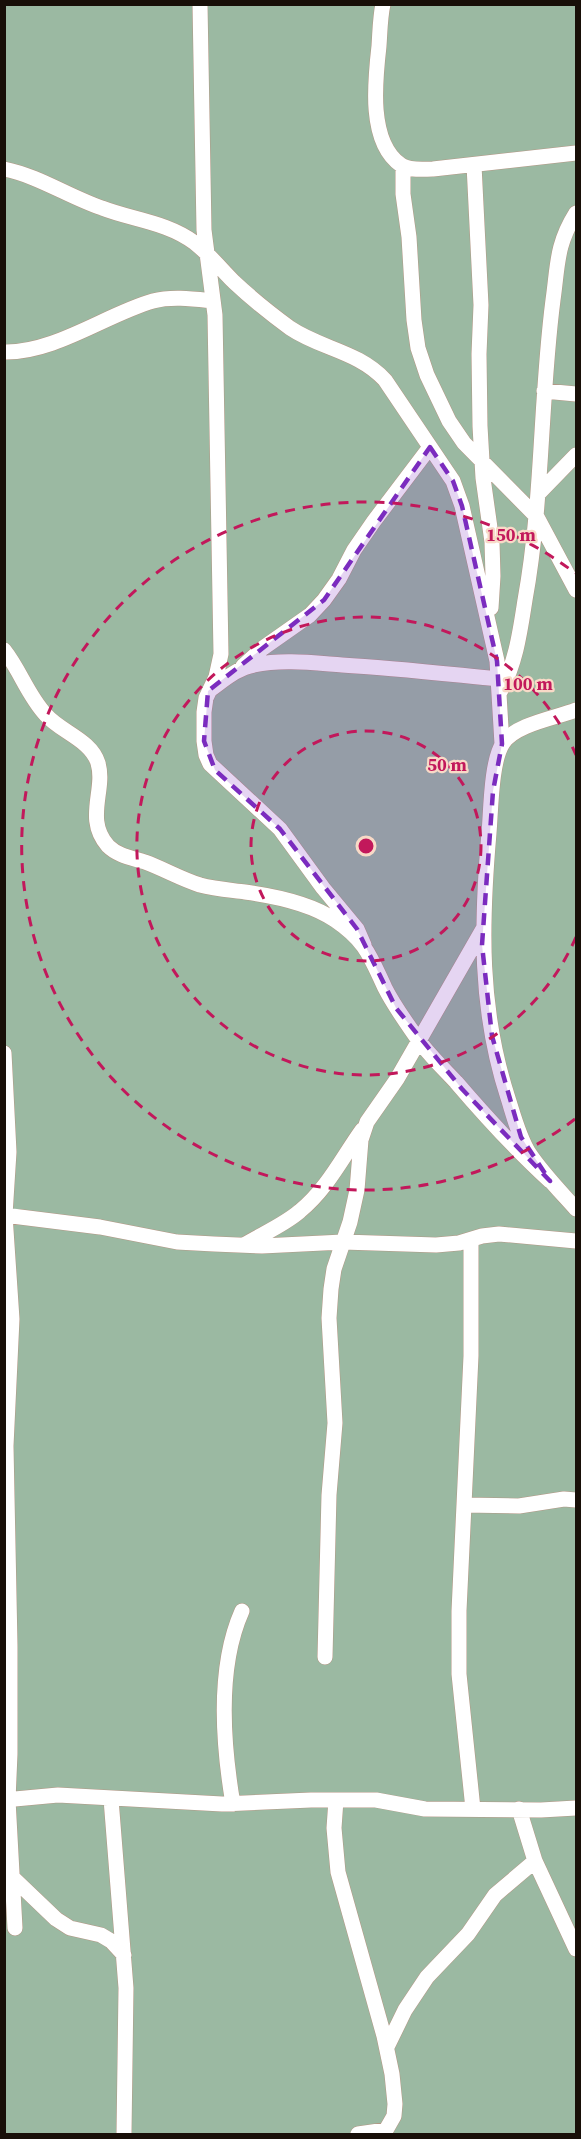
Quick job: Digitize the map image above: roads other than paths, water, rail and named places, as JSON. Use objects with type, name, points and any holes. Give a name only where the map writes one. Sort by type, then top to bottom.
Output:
[{"type":"street","points":[[200,4],[204,230],[213,301],[217,384],[221,654],[216,677],[206,698],[203,725],[206,755],[210,764],[280,829],[323,888],[357,929],[386,989],[418,1041],[514,1148],[576,1209]]},
{"type":"street","points":[[383,4],[375,85],[376,111],[388,150],[403,166],[415,169],[474,165],[576,153]]},
{"type":"street","points":[[474,165],[481,305],[479,354],[482,461],[492,542],[493,576],[490,623]]},
{"type":"street","points":[[403,166],[403,194],[409,237],[410,276],[418,348],[427,375],[449,421],[464,443],[537,517],[576,590]]},
{"type":"street","points":[[4,169],[30,177],[101,208],[162,225],[181,234],[206,254],[233,281],[293,329],[374,368],[397,396],[453,481],[462,506],[490,623],[500,685],[502,744],[497,759],[483,895],[487,1000],[500,1070],[521,1137],[528,1152],[550,1181]]},
{"type":"street","points":[[500,685],[511,673],[534,554],[549,327],[558,255],[563,235],[576,213]]},
{"type":"street","points":[[4,352],[29,349],[87,330],[156,300],[213,301]]},
{"type":"street","points":[[544,391],[576,394]]},
{"type":"street","points":[[208,691],[310,615],[324,600],[374,521],[430,447]]},
{"type":"street","points":[[539,493],[576,454]]},
{"type":"street","points":[[4,650],[44,713],[59,727],[83,742],[95,755],[100,772],[96,811],[99,827],[109,847],[118,854],[198,884],[263,895],[319,911],[334,920],[364,945]]},
{"type":"street","points":[[238,670],[269,663],[312,663],[500,685]]},
{"type":"street","points":[[502,744],[518,730],[576,710]]},
{"type":"street","points":[[243,1245],[300,1211],[331,1178],[397,1079],[483,929]]},
{"type":"street","points":[[4,1053],[9,1152],[5,1215],[12,1319],[5,1445],[10,1646],[10,1754],[6,1800],[15,1928]]},
{"type":"street","points":[[324,1657],[329,1495],[334,1423],[329,1318],[334,1269],[357,1190],[360,1150],[367,1122]]},
{"type":"street","points":[[5,1215],[100,1227],[177,1242],[243,1245],[343,1242],[436,1245],[459,1243],[499,1234],[576,1241]]},
{"type":"street","points":[[471,1240],[471,1356],[459,1611],[459,1674],[472,1809]]},
{"type":"street","points":[[464,1505],[519,1506],[564,1499],[576,1500]]},
{"type":"street","points":[[232,1804],[225,1732],[225,1686],[230,1646],[242,1611]]},
{"type":"street","points":[[6,1800],[46,1795],[232,1804],[376,1800],[425,1809],[576,1808]]},
{"type":"street","points":[[111,1799],[126,1988],[124,2134]]},
{"type":"street","points":[[336,1800],[334,1828],[338,1872],[387,2048],[395,2104],[394,2116],[387,2132],[358,2134]]},
{"type":"street","points":[[519,1809],[535,1861],[576,1949]]},
{"type":"street","points":[[387,2048],[405,2010],[427,1977],[468,1934],[495,1895],[535,1861]]},
{"type":"street","points":[[11,1876],[56,1919],[70,1928],[101,1935],[111,1941],[124,1955]]}]
